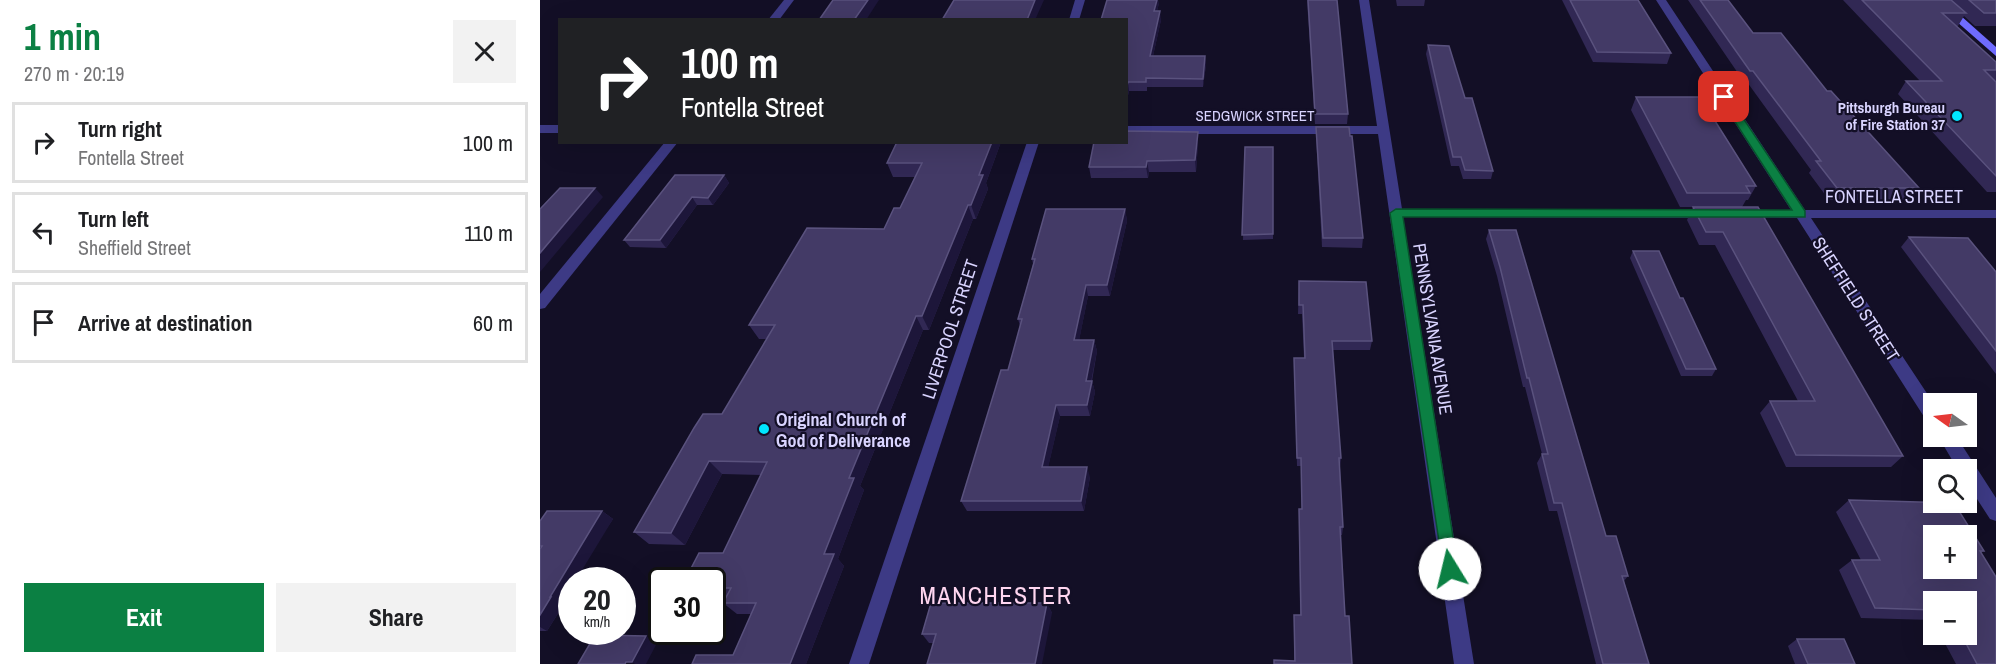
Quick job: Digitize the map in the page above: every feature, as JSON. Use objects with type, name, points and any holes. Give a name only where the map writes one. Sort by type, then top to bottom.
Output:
[{"type":"street","points":[[775,18],[789,0]]},
{"type":"street","points":[[1075,18],[1080,0]]},
{"type":"street","name":"PENNSYLVANIA AVENUE","points":[[1364,0],[1464,664]]},
{"type":"street","name":"SHEFFIELD STREET","points":[[1661,0],[1923,401]]},
{"type":"street","points":[[1937,0],[1996,53]]},
{"type":"street","points":[[540,129],[558,129]]},
{"type":"street","name":"SEDGWICK STREET","points":[[1128,130],[1384,130]]},
{"type":"street","points":[[540,304],[670,144]]},
{"type":"street","name":"LIVERPOOL STREET","points":[[859,664],[1032,144]]},
{"type":"street","name":"FONTELLA STREET","points":[[1396,213],[1996,214]]},
{"type":"street","points":[[1953,447],[1996,513]]},
{"type":"building","points":[[833,0],[868,0],[855,18],[820,18]]},
{"type":"building","points":[[954,0],[1035,0],[1028,18],[943,18]]},
{"type":"building","points":[[1107,0],[1157,0],[1154,11],[1160,11],[1150,56],[1205,56],[1203,79],[1146,78],[1146,82],[1128,82],[1128,18],[1102,18]]},
{"type":"building","points":[[1308,0],[1337,0],[1348,114],[1315,114]]},
{"type":"building","points":[[1570,0],[1638,0],[1671,53],[1597,52]]},
{"type":"building","points":[[1700,0],[1728,0],[1753,33],[1781,33],[1827,91],[1831,91],[1919,188],[1837,188],[1816,161],[1821,161],[1753,71],[1750,71]]},
{"type":"building","points":[[1862,0],[1951,0],[1966,13],[1942,13],[1996,62],[1996,70],[1984,70],[1996,82],[1996,176],[1906,81],[1942,81]]},
{"type":"building","points":[[1969,0],[1996,0],[1996,13],[1984,13]]},
{"type":"building","points":[[1428,45],[1449,46],[1465,98],[1472,98],[1493,171],[1465,170],[1461,157],[1453,157]]},
{"type":"building","points":[[1636,97],[1700,97],[1756,186],[1746,186],[1750,193],[1687,193]]},
{"type":"building","points":[[1316,127],[1349,127],[1350,136],[1352,136],[1363,238],[1323,238]]},
{"type":"building","points":[[1128,131],[1198,132],[1195,160],[1147,161],[1146,167],[1089,167],[1094,144],[1128,144]]},
{"type":"building","points":[[896,144],[991,144],[979,175],[983,175],[971,205],[968,205],[922,316],[916,316],[849,478],[854,478],[824,554],[834,554],[790,664],[692,664],[696,655],[733,655],[756,603],[726,603],[731,588],[726,588],[726,567],[692,567],[699,553],[723,553],[767,462],[709,461],[671,533],[634,532],[703,414],[722,414],[775,325],[749,325],[807,228],[884,229],[894,208],[900,208],[922,163],[887,163]]},
{"type":"building","points":[[1245,147],[1273,147],[1273,234],[1242,235]]},
{"type":"building","points":[[675,175],[724,175],[708,198],[692,197],[660,240],[624,240]]},
{"type":"building","points":[[560,188],[595,188],[540,253],[540,209]]},
{"type":"building","points":[[1693,207],[1758,207],[1903,456],[1796,455],[1770,401],[1815,401],[1723,232],[1706,232]]},
{"type":"building","points":[[1046,209],[1125,209],[1107,285],[1086,285],[1074,340],[1094,340],[1086,381],[1092,381],[1087,405],[1056,405],[1042,467],[1087,467],[1081,501],[961,501],[1001,370],[1008,370],[1022,319],[1018,319],[1035,259],[1032,259]]},
{"type":"building","points":[[1489,230],[1516,230],[1606,536],[1616,536],[1628,576],[1622,576],[1649,664],[1603,664],[1562,503],[1554,503],[1542,454],[1548,454]]},
{"type":"building","points":[[1909,237],[1968,238],[1996,272],[1996,351]]},
{"type":"building","points":[[1633,251],[1659,251],[1716,369],[1686,369]]},
{"type":"building","points":[[1299,281],[1366,282],[1372,341],[1332,341],[1341,458],[1339,458],[1343,527],[1340,527],[1345,616],[1349,616],[1352,664],[1274,664],[1274,660],[1295,661],[1294,615],[1301,615],[1299,509],[1302,509],[1301,458],[1297,458],[1294,358],[1305,358],[1303,305],[1299,305]]},
{"type":"building","points":[[1849,500],[1923,502],[1923,513],[1960,513],[1968,525],[1923,525],[1923,579],[1977,579],[1977,540],[1984,551],[1980,551],[1996,577],[1996,664],[1977,664],[1967,645],[1977,645],[1977,591],[1923,591],[1923,610],[1875,608],[1852,560],[1880,560]]},
{"type":"building","points":[[547,511],[602,511],[568,567],[558,567],[558,584],[540,615],[540,549],[542,546],[540,546],[540,521]]},
{"type":"building","points":[[931,603],[1047,603],[1035,664],[927,664],[936,634],[922,634]]},
{"type":"building","points":[[636,636],[646,636],[632,662],[578,664],[589,645],[636,645]]},
{"type":"building","points":[[1797,639],[1844,639],[1855,664],[1808,664]]},
{"type":"place","name":"Pittsburgh Bureau of Fire Station 37","points":[[1957,116]]},
{"type":"place","name":"Original Church of God of Deliverance","points":[[764,429]]},
{"type":"district","name":"MANCHESTER","points":[[996,595]]},
{"type":"route","points":[[1450,569],[1396,213],[1800,214],[1724,97]]}]
